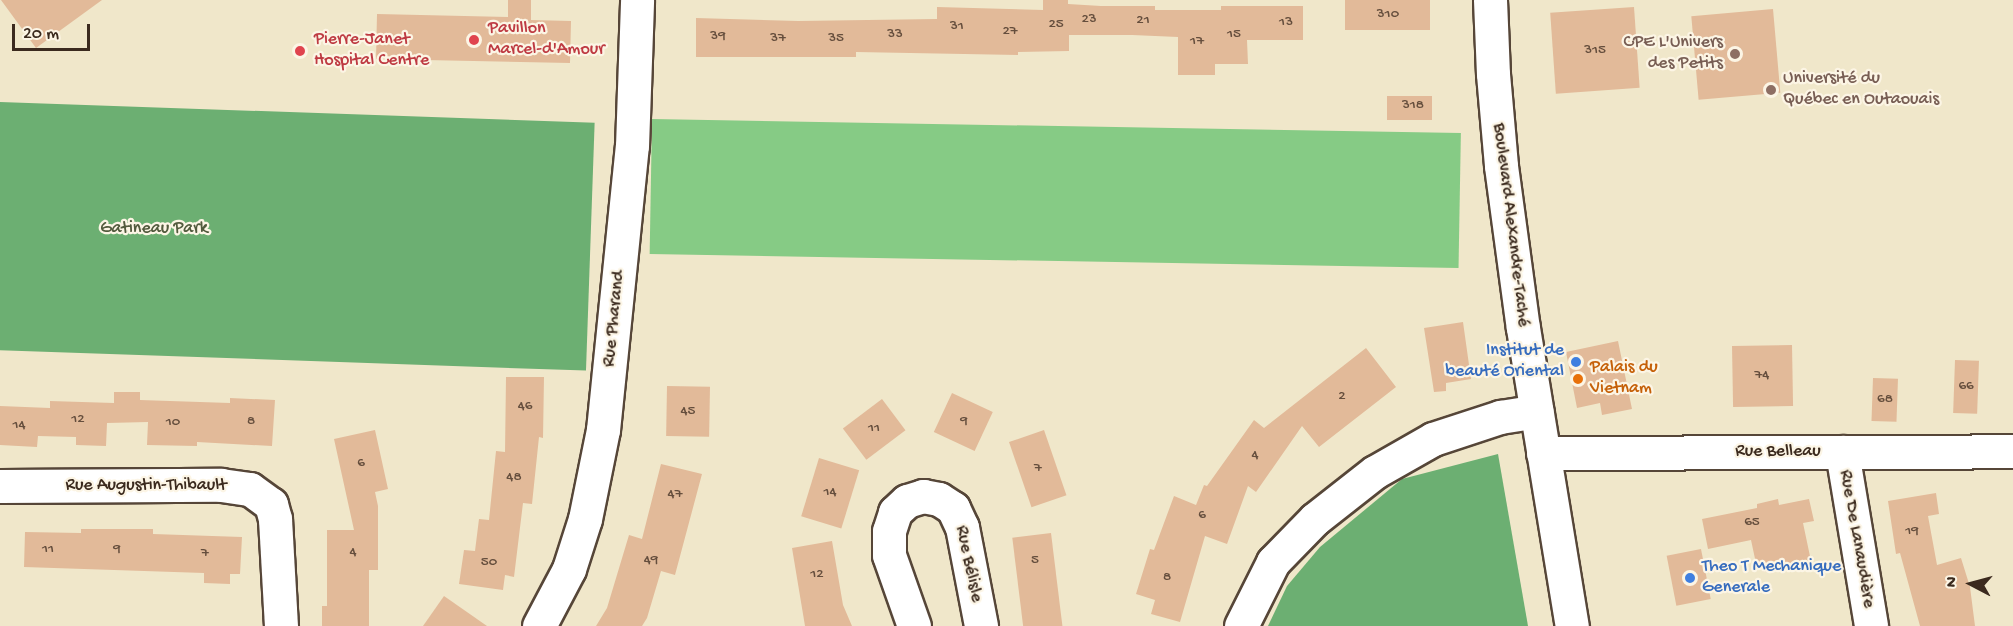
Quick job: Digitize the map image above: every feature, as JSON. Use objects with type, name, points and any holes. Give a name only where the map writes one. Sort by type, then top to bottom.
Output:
[{"type":"street","name":"Rue Pharand","points":[[539,626],[572,559],[587,509],[603,430],[632,146],[637,0]]},
{"type":"street","name":"Boulevard Alexandre-Taché","points":[[1490,0],[1493,74],[1501,166],[1523,328],[1572,626]]},
{"type":"street","points":[[1240,626],[1273,562],[1315,519],[1375,472],[1433,439],[1500,417],[1537,411]]},
{"type":"street","name":"Rue Belleau","points":[[1543,453],[2013,451]]},
{"type":"street","name":"Rue De Lanaudière","points":[[1842,452],[1871,626]]},
{"type":"street","name":"Rue Augustin-Thibault","points":[[0,486],[221,485],[250,489],[271,504],[275,519],[281,626]]},
{"type":"street","name":"Rue Bélisle","points":[[914,626],[889,555],[889,531],[895,512],[907,501],[923,496],[939,499],[952,508],[962,526],[981,626]]},
{"type":"green space","name":"Gatineau Park","points":[[0,102],[595,123],[586,371],[0,350]]},
{"type":"green space","points":[[652,119],[1461,133],[1459,268],[650,254]]},
{"type":"green space","points":[[1498,454],[1528,626],[1268,626],[1287,586],[1320,547],[1402,479]]},
{"type":"building","points":[[1,0],[102,0],[36,48]]},
{"type":"building","name":"Pavillon Marcel-d'Amour","points":[[508,0],[531,0],[531,20],[571,21],[570,63],[376,59],[377,14],[508,17]]},
{"type":"building","points":[[1043,0],[1068,0],[1068,4],[1101,6],[1155,6],[1155,10],[1221,10],[1221,6],[1303,6],[1303,40],[1247,40],[1248,64],[1215,64],[1215,75],[1178,75],[1178,37],[1132,35],[1069,35],[1069,51],[1018,52],[1018,55],[856,52],[856,57],[696,57],[696,18],[798,21],[937,19],[937,7],[1043,10]]},
{"type":"building","points":[[1345,0],[1430,0],[1430,30],[1345,30]]},
{"type":"building","points":[[1634,7],[1640,88],[1556,94],[1550,13]]},
{"type":"building","name":"CPE L'Univers des Petits","points":[[1773,9],[1780,93],[1699,100],[1691,16]]},
{"type":"building","points":[[1387,96],[1432,96],[1432,120],[1387,120]]},
{"type":"building","points":[[1463,322],[1471,379],[1446,383],[1446,391],[1434,392],[1424,328]]},
{"type":"building","points":[[1618,341],[1632,409],[1602,415],[1600,403],[1577,408],[1566,352]]},
{"type":"building","points":[[1792,345],[1793,406],[1733,407],[1732,346]]},
{"type":"building","points":[[1366,348],[1396,387],[1319,447],[1302,426],[1256,492],[1248,486],[1227,544],[1205,536],[1180,622],[1151,614],[1155,600],[1136,594],[1150,549],[1154,550],[1174,496],[1196,505],[1204,485],[1207,486],[1254,420],[1264,428]]},
{"type":"building","points":[[1955,360],[1979,361],[1977,414],[1953,413]]},
{"type":"building","points":[[506,377],[544,377],[543,438],[539,437],[532,504],[523,503],[514,577],[505,575],[503,590],[459,584],[464,550],[475,551],[479,519],[489,520],[496,451],[505,452]]},
{"type":"building","points":[[1873,378],[1898,379],[1896,422],[1871,421]]},
{"type":"building","points":[[667,386],[710,387],[709,437],[666,436]]},
{"type":"building","points":[[114,392],[140,392],[140,400],[230,403],[230,398],[275,400],[272,446],[197,442],[197,446],[147,445],[148,422],[107,423],[106,446],[76,445],[76,437],[38,436],[37,447],[0,445],[0,406],[50,408],[50,401],[114,403]]},
{"type":"building","points":[[952,393],[993,412],[975,451],[934,432]]},
{"type":"building","points":[[882,399],[905,430],[866,460],[843,428]]},
{"type":"building","points":[[375,430],[388,489],[375,492],[378,506],[378,570],[369,570],[369,626],[322,626],[322,606],[327,606],[327,530],[354,530],[334,439]]},
{"type":"building","points":[[1044,430],[1066,495],[1031,507],[1009,442]]},
{"type":"building","points":[[819,458],[859,470],[841,529],[801,516]]},
{"type":"building","points":[[661,464],[702,474],[675,575],[661,571],[647,618],[642,626],[596,626],[607,608],[629,535],[642,539]]},
{"type":"building","points":[[1936,493],[1939,514],[1928,516],[1937,565],[1961,558],[1970,587],[1975,626],[1920,626],[1900,553],[1896,554],[1888,501]]},
{"type":"building","points":[[1778,499],[1779,505],[1809,499],[1814,521],[1803,523],[1811,561],[1763,572],[1762,567],[1757,568],[1751,540],[1708,549],[1702,519],[1757,508],[1757,504]]},
{"type":"building","points":[[81,529],[153,529],[153,534],[242,537],[240,574],[230,574],[230,584],[204,583],[204,573],[24,567],[25,532],[81,533]]},
{"type":"building","points":[[1051,533],[1062,626],[1023,626],[1012,538]]},
{"type":"building","points":[[832,541],[843,605],[852,626],[805,626],[792,548]]},
{"type":"building","points":[[1701,549],[1711,599],[1676,606],[1667,556]]},
{"type":"building","points":[[444,596],[487,626],[423,626]]},
{"type":"place","name":"Pavillon Marcel-d'Amour","points":[[474,40]]},
{"type":"place","name":"Pierre-Janet Hospital Centre","points":[[300,51]]},
{"type":"place","name":"CPE L'Univers des Petits","points":[[1735,54]]},
{"type":"place","name":"Université du Québec en Outaouais","points":[[1771,90]]},
{"type":"place","name":"Institut de beauté Oriental","points":[[1576,362]]},
{"type":"place","name":"Palais du Vietnam","points":[[1578,379]]},
{"type":"place","name":"Theo T Mechanique Generale","points":[[1690,578]]}]
